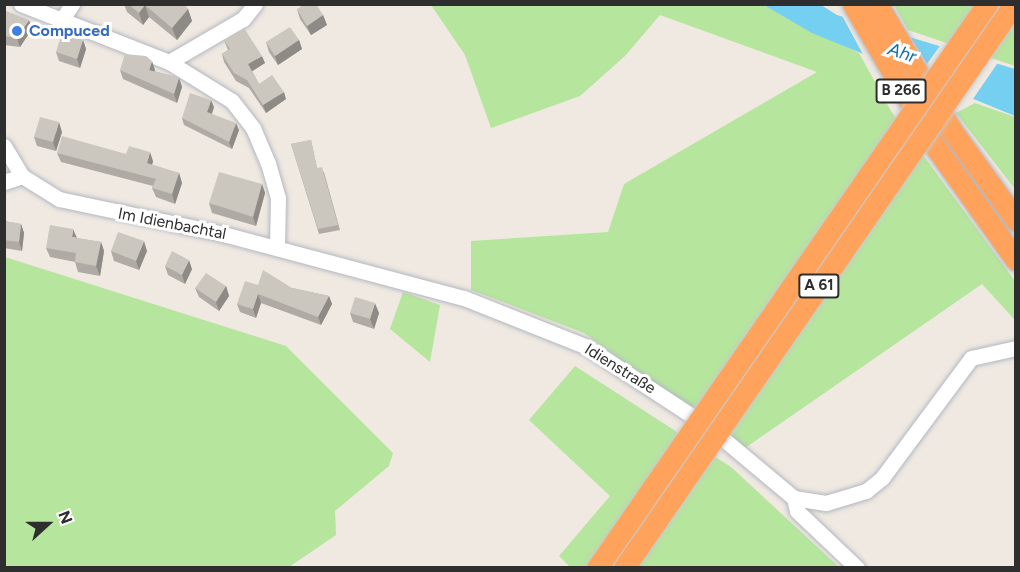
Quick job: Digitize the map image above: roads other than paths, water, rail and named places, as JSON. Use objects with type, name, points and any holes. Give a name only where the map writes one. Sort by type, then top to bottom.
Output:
[{"type":"highway","name":"B 266","points":[[853,4],[954,174],[1016,260]]},
{"type":"highway","name":"B 266","points":[[877,4],[979,171],[1016,220]]},
{"type":"highway","name":"A 61","points":[[597,567],[987,4]]},
{"type":"highway","name":"A 61","points":[[624,567],[1014,4]]},
{"type":"street","points":[[21,4],[63,18],[169,62],[232,101],[253,128],[278,198],[277,247]]},
{"type":"street","points":[[63,18],[72,4]]},
{"type":"street","points":[[169,62],[243,19],[255,4]]},
{"type":"street","name":"Im Idienbachtal","points":[[4,146],[22,176],[59,199],[327,260]]},
{"type":"street","points":[[4,182],[22,176]]},
{"type":"street","name":"Idienstraße","points":[[327,260],[464,298],[587,347],[709,428],[794,498],[797,511],[857,567]]},
{"type":"street","points":[[794,498],[826,503],[866,491],[882,478],[971,358],[1016,348]]},
{"type":"water","name":"Ahr","points":[[764,5],[821,5],[837,15],[1015,69],[1015,116],[812,33]]},
{"type":"place","name":"Compuced","points":[[17,31]]}]
